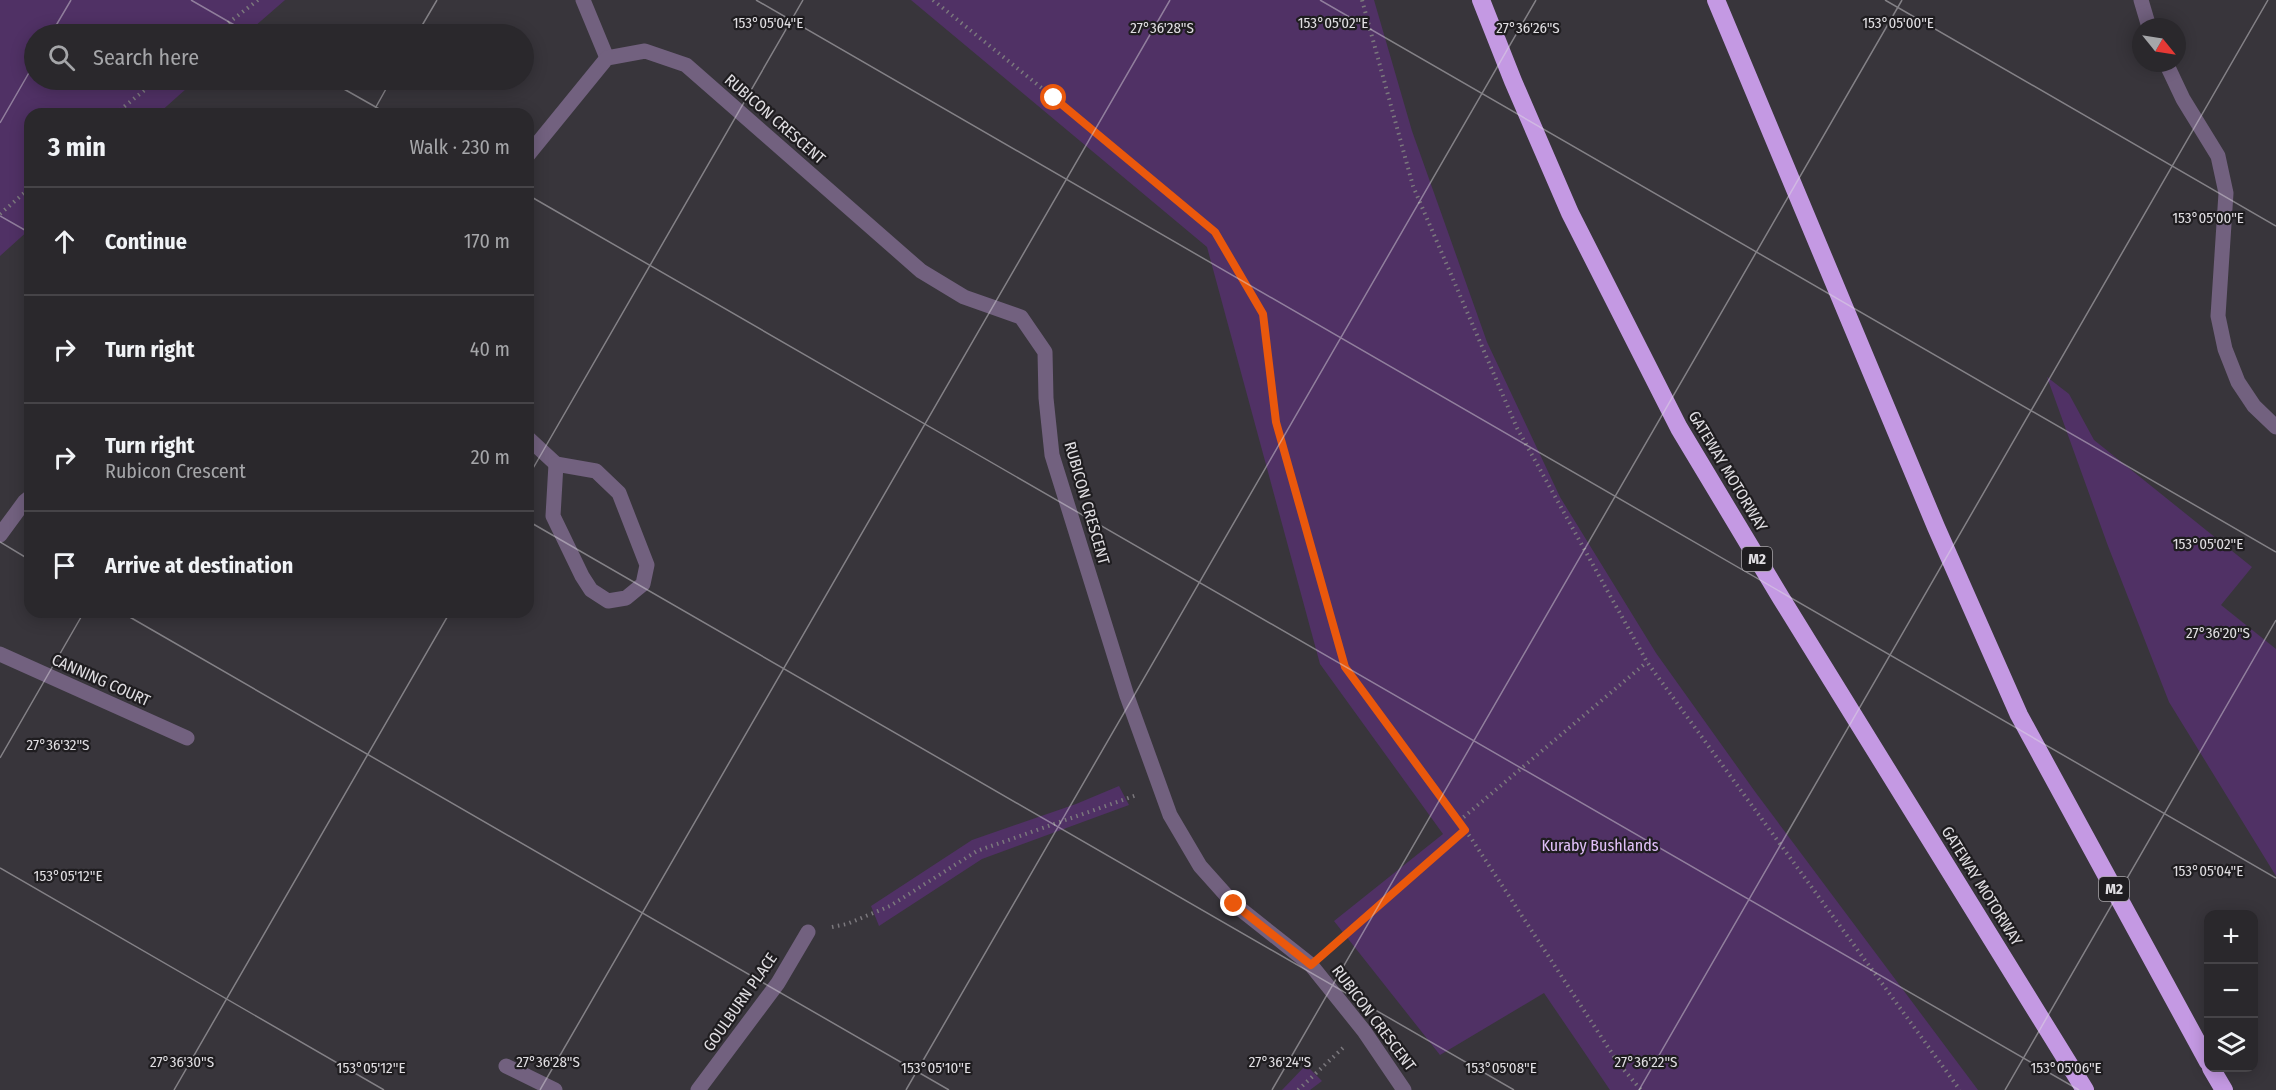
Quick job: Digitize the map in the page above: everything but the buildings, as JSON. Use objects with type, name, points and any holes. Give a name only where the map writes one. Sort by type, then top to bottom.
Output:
[{"type":"highway","name":"GATEWAY MOTORWAY","points":[[1481,0],[1570,213],[1679,428],[2085,1090]]},
{"type":"highway","name":"M2","points":[[1716,0],[1936,527],[2019,715],[2204,1055]]},
{"type":"highway","points":[[2213,1072],[2224,1090]]},
{"type":"street","points":[[534,148],[607,58],[582,0]]},
{"type":"street","points":[[2140,0],[2146,18]]},
{"type":"street","name":"RUBICON CRESCENT","points":[[607,58],[645,51],[686,65],[921,272],[964,297],[1021,317],[1045,352],[1046,398],[1052,455],[1127,696],[1170,814],[1200,866],[1234,904],[1311,965],[1364,1031],[1404,1090]]},
{"type":"street","points":[[2170,72],[2183,99],[2218,156],[2226,193],[2218,316],[2223,338],[2238,382],[2254,406],[2276,427]]},
{"type":"street","points":[[534,444],[556,464],[596,471],[619,493],[647,565],[643,584],[626,598],[608,602],[591,590],[582,576],[553,516],[556,464]]},
{"type":"street","points":[[0,535],[24,502]]},
{"type":"street","name":"CANNING COURT","points":[[0,654],[187,738]]},
{"type":"street","name":"GOULBURN PLACE","points":[[698,1090],[778,983],[808,932]]},
{"type":"street","points":[[506,1066],[555,1090]]},
{"type":"path","points":[[227,24],[258,0]]},
{"type":"path","points":[[933,0],[1122,153],[1215,232],[1263,314],[1276,422],[1345,667],[1471,838],[1619,1064],[1641,1090]]},
{"type":"path","points":[[1362,0],[1413,186],[1517,428],[1647,662],[1960,1090]]},
{"type":"path","points":[[122,108],[145,90]]},
{"type":"path","points":[[0,214],[24,193]]},
{"type":"path","points":[[1459,822],[1647,662]]},
{"type":"path","points":[[808,932],[848,924],[890,906],[977,851],[1160,787]]},
{"type":"path","points":[[1311,965],[1465,830]]},
{"type":"path","points":[[1298,1090],[1341,1049],[1364,1031]]},
{"type":"green space","points":[[0,0],[285,0],[257,24],[24,24],[24,90],[185,90],[165,108],[24,108],[24,234],[0,256]]},
{"type":"green space","name":"Kuraby Bushlands","points":[[911,0],[1374,0],[1412,131],[1487,342],[1560,497],[1656,653],[1756,793],[1978,1090],[1610,1090],[1544,993],[1440,1055],[1334,921],[1443,834],[1320,664],[1207,247]]},
{"type":"green space","points":[[2047,377],[2069,394],[2094,440],[2252,567],[2221,605],[2276,649],[2276,876],[2169,702],[2108,546]]},
{"type":"green space","points":[[1119,786],[1129,805],[982,859],[879,926],[871,906],[972,840],[1076,804]]},
{"type":"green space","points":[[1306,1065],[1322,1081],[1310,1090],[1282,1090]]},
{"type":"route","points":[[1054,98],[1215,232],[1263,314],[1276,422],[1345,667],[1465,830],[1311,965],[1234,904]]}]
